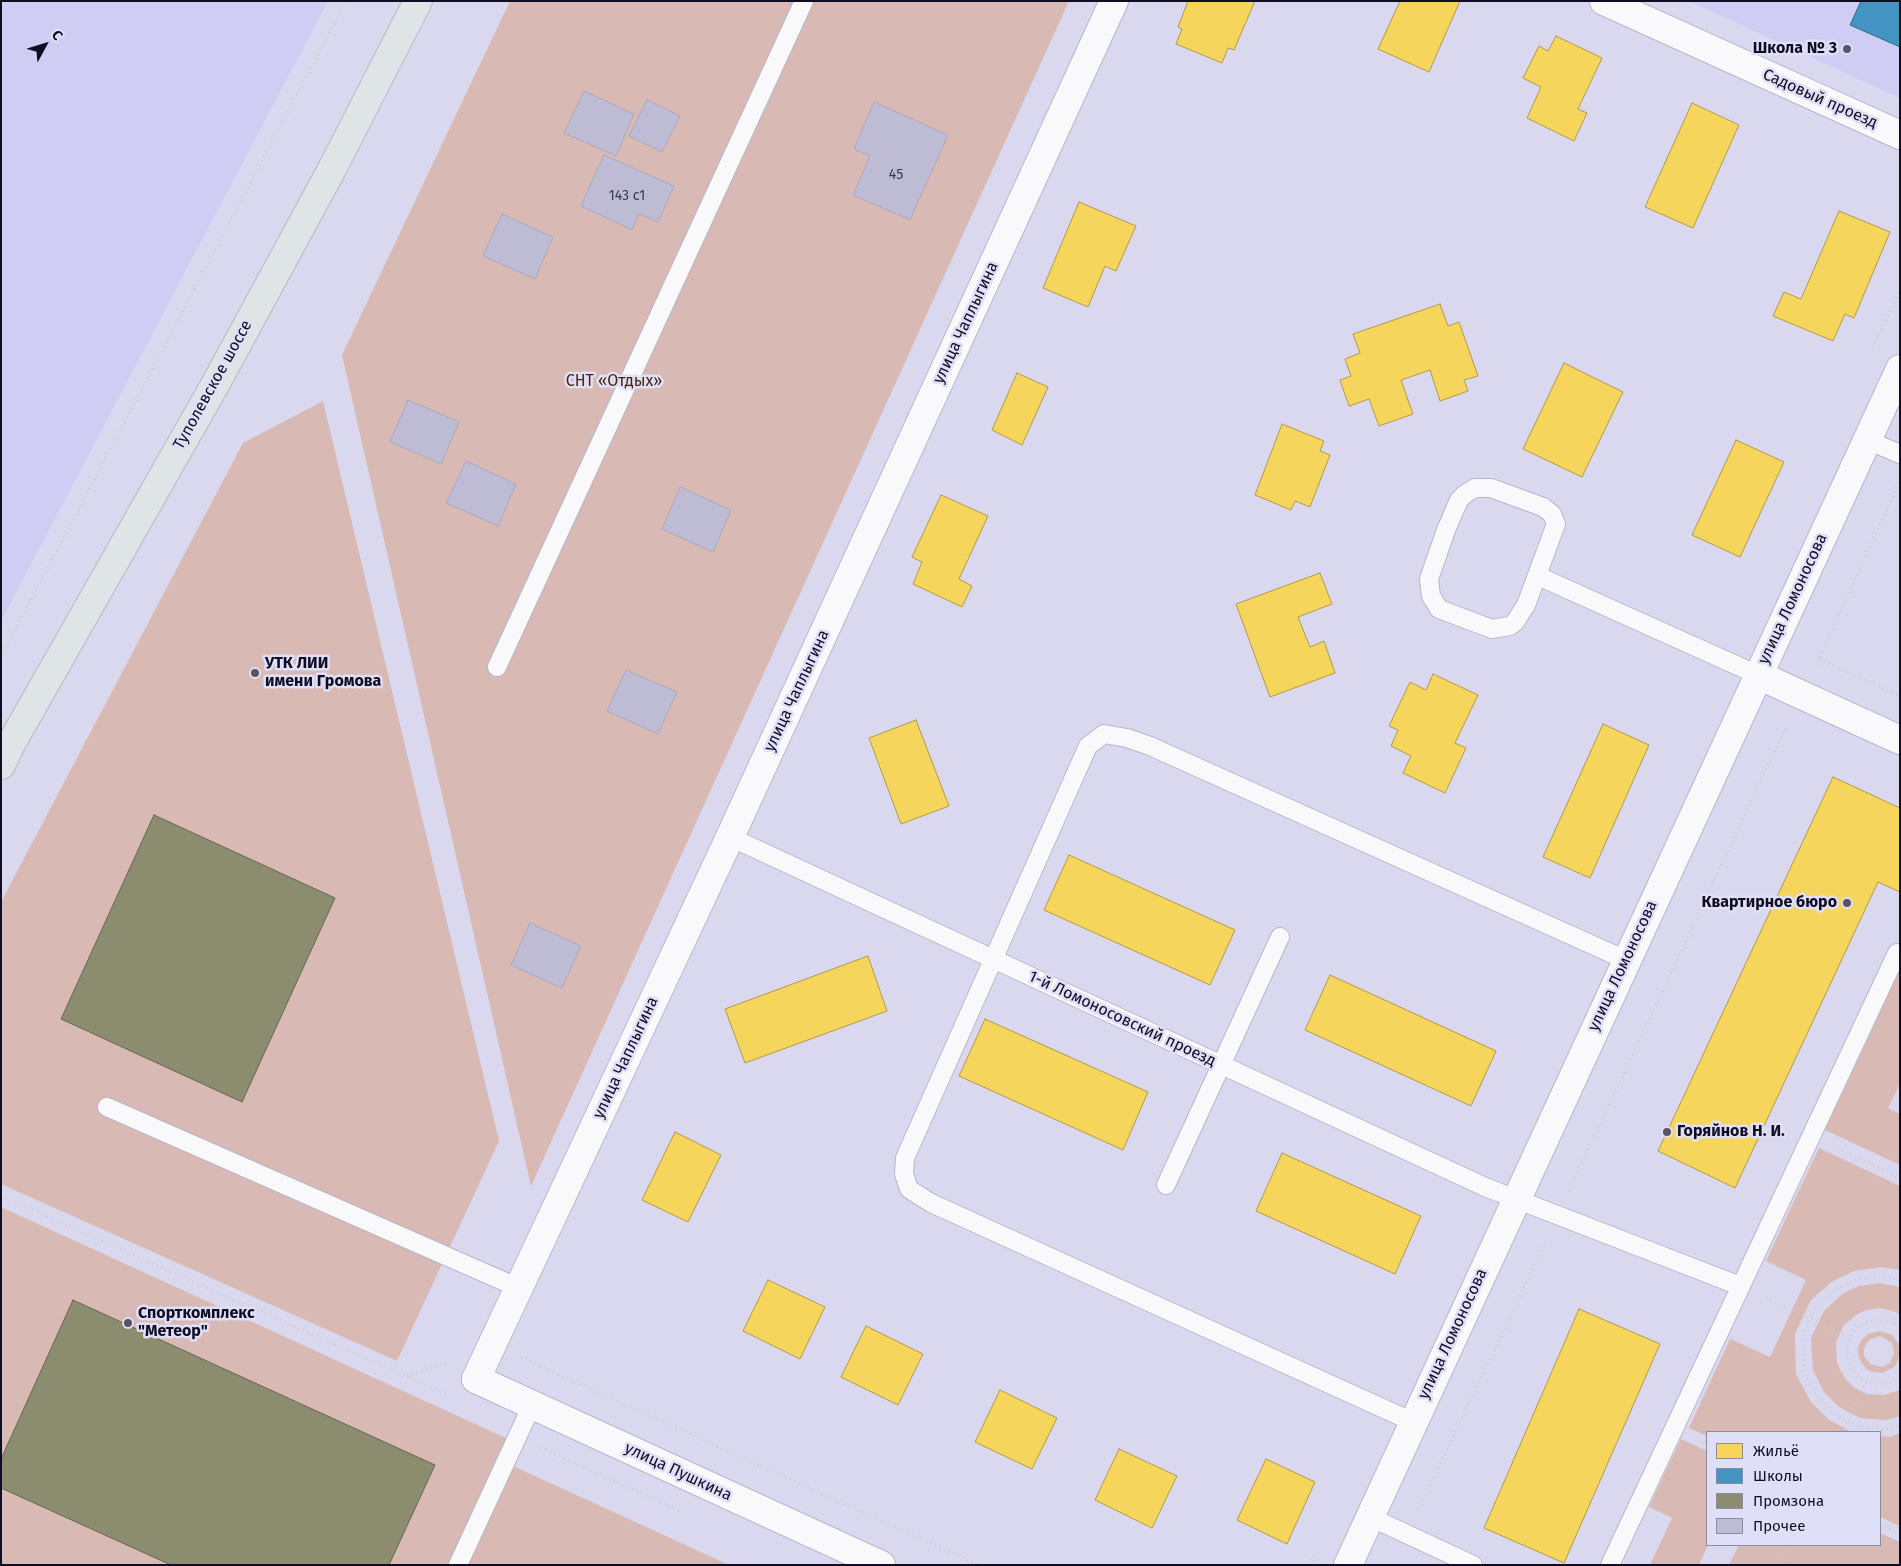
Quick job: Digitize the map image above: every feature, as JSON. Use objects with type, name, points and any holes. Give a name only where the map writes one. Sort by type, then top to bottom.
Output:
[{"type":"main road","name":"Туполевское шоссе","points":[[1,765],[216,383],[332,169],[418,1]]},
{"type":"street","name":"улица Чаплыгина","points":[[476,1379],[730,837],[1114,1]]},
{"type":"street","name":"Садовый проезд","points":[[1604,1],[1900,136]]},
{"type":"street","name":"улица Ломоносова","points":[[1348,1565],[1900,369]]},
{"type":"street","points":[[1758,675],[1900,740]]},
{"type":"street","name":"улица Пушкина","points":[[476,1379],[880,1565]]},
{"type":"lane","points":[[498,667],[804,1]]},
{"type":"lane","points":[[1868,440],[1900,454]]},
{"type":"lane","points":[[1475,488],[1491,488],[1542,507],[1552,514],[1556,524],[1538,576],[1526,605],[1515,622],[1510,626],[1492,629],[1439,609],[1431,596],[1429,579],[1446,530],[1459,500],[1465,494],[1475,488]]},
{"type":"lane","points":[[1538,576],[1758,675]]},
{"type":"lane","points":[[1413,1422],[931,1203],[909,1189],[904,1174],[906,1158],[1088,746],[1104,734],[1128,738],[1150,746],[1626,960]]},
{"type":"lane","name":"1-й Ломоносовский проезд","points":[[730,837],[1485,1187],[1740,1286]]},
{"type":"lane","points":[[1166,1185],[1280,937]]},
{"type":"lane","points":[[1610,1565],[1897,953],[1900,954]]},
{"type":"lane","points":[[107,1107],[519,1288]]},
{"type":"lane","points":[[458,1565],[532,1405]]},
{"type":"lane","points":[[1370,1517],[1473,1565]]},
{"type":"path","points":[[1,657],[346,1]]},
{"type":"path","points":[[1407,1534],[1819,659],[1900,480]]},
{"type":"path","points":[[1819,659],[1900,696]]},
{"type":"path","points":[[1811,1136],[1900,1178]]},
{"type":"path","points":[[1,1196],[407,1376],[492,1344],[978,1565]]},
{"type":"path","points":[[1900,1278],[1881,1275],[1857,1278],[1837,1288],[1817,1306],[1804,1336],[1804,1372],[1818,1397],[1834,1414],[1858,1426],[1889,1428],[1900,1425]]},
{"type":"path","points":[[1740,1286],[1851,1338]]},
{"type":"path","points":[[1893,1323],[1900,1309]]},
{"type":"path","points":[[1900,1328],[1893,1323],[1880,1320],[1869,1321],[1858,1328],[1847,1345],[1848,1361],[1853,1371],[1866,1381],[1883,1384],[1900,1376]]},
{"type":"path","points":[[1842,1431],[1866,1381]]},
{"type":"path","points":[[518,1438],[688,1516]]},
{"type":"path","points":[[1895,1532],[1900,1522]]},
{"type":"path","points":[[1881,1525],[1900,1534]]},
{"type":"path","points":[[1782,1565],[1791,1546]]},
{"type":"shaded area","points":[[1,1],[328,1],[1,621]]},
{"type":"shaded area","name":"Школа № 3","points":[[1689,1],[1900,1],[1900,98]]},
{"type":"green space","name":"СНТ «Отдых»","points":[[510,1],[1069,1],[531,1186],[342,355]]},
{"type":"green space","name":"УТК ЛИИ имени Громова","points":[[323,401],[499,1141],[397,1361],[1,1184],[1,902],[243,443]]},
{"type":"green space","points":[[1900,969],[1900,1084],[1888,1108],[1900,1114],[1900,1165],[1825,1130]]},
{"type":"green space","points":[[1819,1148],[1900,1186],[1900,1270],[1881,1267],[1854,1271],[1833,1281],[1811,1300],[1795,1334],[1796,1374],[1811,1402],[1829,1420],[1850,1431],[1706,1431],[1706,1436],[1689,1428],[1730,1339],[1770,1357],[1806,1280],[1766,1261]]},
{"type":"green space","name":"Спорткомплекс \"Метеор\"","points":[[1,1207],[508,1439],[500,1460],[729,1565],[1,1565]]},
{"type":"green space","points":[[1880,1283],[1900,1287],[1900,1314],[1880,1308],[1866,1310],[1856,1315],[1844,1325],[1836,1342],[1837,1363],[1844,1377],[1853,1387],[1867,1394],[1884,1395],[1900,1390],[1900,1416],[1887,1420],[1860,1418],[1839,1407],[1824,1392],[1813,1370],[1811,1338],[1824,1311],[1842,1294],[1859,1286]]},
{"type":"green space","points":[[1879,1331],[1892,1335],[1900,1346],[1898,1361],[1894,1367],[1882,1373],[1866,1369],[1859,1358],[1858,1347],[1862,1339],[1868,1334]],"holes":[[[1880,1336],[1892,1343],[1894,1353],[1890,1363],[1882,1367],[1870,1364],[1864,1356],[1864,1349],[1867,1342],[1871,1339]]]},
{"type":"green space","points":[[1900,1433],[1900,1526],[1881,1517],[1881,1436],[1890,1437]]},
{"type":"green space","points":[[1681,1439],[1706,1451],[1706,1546],[1708,1546],[1699,1565],[1650,1565],[1672,1518],[1649,1507]]},
{"type":"green space","points":[[1881,1533],[1900,1542],[1900,1565],[1729,1565],[1738,1546],[1881,1546]]},
{"type":"building: Жильё","points":[[1188,1],[1255,1],[1234,50],[1228,48],[1222,63],[1176,44],[1182,29],[1178,27]]},
{"type":"building: Жильё","points":[[1400,1],[1460,1],[1429,72],[1378,49]]},
{"type":"building: Жильё","points":[[1556,36],[1602,58],[1578,109],[1587,113],[1574,141],[1527,118],[1541,87],[1523,78],[1539,46],[1548,51]]},
{"type":"building: Жильё","points":[[1692,103],[1739,125],[1693,228],[1645,207]]},
{"type":"building: Жильё","points":[[1079,202],[1136,226],[1116,271],[1105,266],[1088,307],[1043,288]]},
{"type":"building: Жильё","points":[[1839,211],[1890,232],[1854,318],[1845,314],[1833,341],[1773,316],[1784,292],[1801,299]]},
{"type":"building: Жильё","points":[[1440,304],[1448,326],[1459,322],[1478,376],[1464,380],[1468,391],[1440,401],[1430,370],[1401,380],[1413,414],[1379,426],[1369,399],[1349,406],[1340,380],[1351,376],[1345,359],[1360,353],[1353,334]]},
{"type":"building: Жильё","points":[[1564,363],[1623,392],[1582,477],[1523,449]]},
{"type":"building: Жильё","points":[[1017,373],[1048,387],[1022,445],[992,430]]},
{"type":"building: Жильё","points":[[1282,424],[1324,441],[1320,451],[1330,455],[1310,507],[1295,501],[1291,510],[1255,495]]},
{"type":"building: Жильё","points":[[1736,440],[1784,462],[1740,557],[1692,535]]},
{"type":"building: Жильё","points":[[941,495],[988,516],[959,579],[972,586],[962,607],[913,584],[922,562],[912,557]]},
{"type":"building: Жильё","points":[[1320,573],[1332,604],[1298,617],[1310,647],[1324,641],[1335,673],[1270,697],[1236,604]]},
{"type":"building: Жильё","points":[[1433,674],[1478,695],[1455,743],[1466,748],[1445,793],[1403,773],[1411,756],[1391,746],[1398,730],[1389,726],[1410,682],[1426,690]]},
{"type":"building: Жильё","points":[[916,720],[949,806],[901,824],[869,738]]},
{"type":"building: Жильё","points":[[1603,724],[1649,745],[1590,878],[1543,857]]},
{"type":"building: Жильё","points":[[1833,777],[1900,808],[1900,892],[1878,882],[1735,1188],[1658,1151]]},
{"type":"building: Жильё","points":[[1069,855],[1235,930],[1210,985],[1044,910]]},
{"type":"building: Жильё","points":[[868,956],[887,1011],[745,1063],[725,1009]]},
{"type":"building: Жильё","points":[[1330,975],[1496,1051],[1471,1106],[1305,1030]]},
{"type":"building: Жильё","points":[[985,1019],[1148,1092],[1123,1150],[959,1076]]},
{"type":"building: Жильё","points":[[675,1132],[721,1155],[688,1222],[642,1200]]},
{"type":"building: Жильё","points":[[1282,1153],[1421,1216],[1395,1274],[1256,1211]]},
{"type":"building: Жильё","points":[[768,1280],[825,1307],[800,1359],[743,1331]]},
{"type":"building: Жильё","points":[[1579,1309],[1660,1344],[1564,1563],[1484,1528]]},
{"type":"building: Жильё","points":[[866,1326],[923,1354],[898,1405],[841,1377]]},
{"type":"building: Жильё","points":[[1000,1390],[1057,1418],[1032,1469],[975,1442]]},
{"type":"building: Жильё","points":[[1119,1449],[1177,1476],[1152,1528],[1095,1500]]},
{"type":"building: Жильё","points":[[1266,1459],[1315,1482],[1287,1544],[1237,1520]]},
{"type":"building: Школы","points":[[1861,1],[1900,1],[1900,47],[1850,25]]},
{"type":"building: Промзона","points":[[154,815],[335,898],[242,1102],[61,1019]]},
{"type":"building: Промзона","points":[[73,1300],[435,1465],[389,1565],[171,1565],[1,1488],[1,1459]]},
{"type":"building: Прочее","points":[[584,91],[634,114],[616,156],[564,133]]},
{"type":"building: Прочее","points":[[647,100],[680,116],[662,152],[629,136]]},
{"type":"building: Прочее","points":[[874,102],[948,135],[910,220],[853,195],[870,156],[854,149]]},
{"type":"building: Прочее","points":[[604,155],[674,186],[658,222],[639,214],[632,230],[581,206]]},
{"type":"building: Прочее","points":[[502,214],[553,237],[535,279],[483,256]]},
{"type":"building: Прочее","points":[[408,400],[459,422],[441,464],[390,442]]},
{"type":"building: Прочее","points":[[466,461],[516,484],[498,526],[446,503]]},
{"type":"building: Прочее","points":[[680,487],[731,510],[713,552],[662,529]]},
{"type":"building: Прочее","points":[[626,670],[677,692],[658,734],[607,711]]},
{"type":"building: Прочее","points":[[530,923],[581,946],[562,988],[511,965]]},
{"type":"place","name":"Школа № 3","points":[[1847,49]]},
{"type":"place","name":"УТК ЛИИ имени Громова","points":[[255,673]]},
{"type":"place","name":"Квартирное бюро","points":[[1847,903]]},
{"type":"place","name":"Горяйнов Н. И.","points":[[1667,1132]]},
{"type":"place","name":"Спорткомплекс \"Метеор\"","points":[[128,1323]]}]
